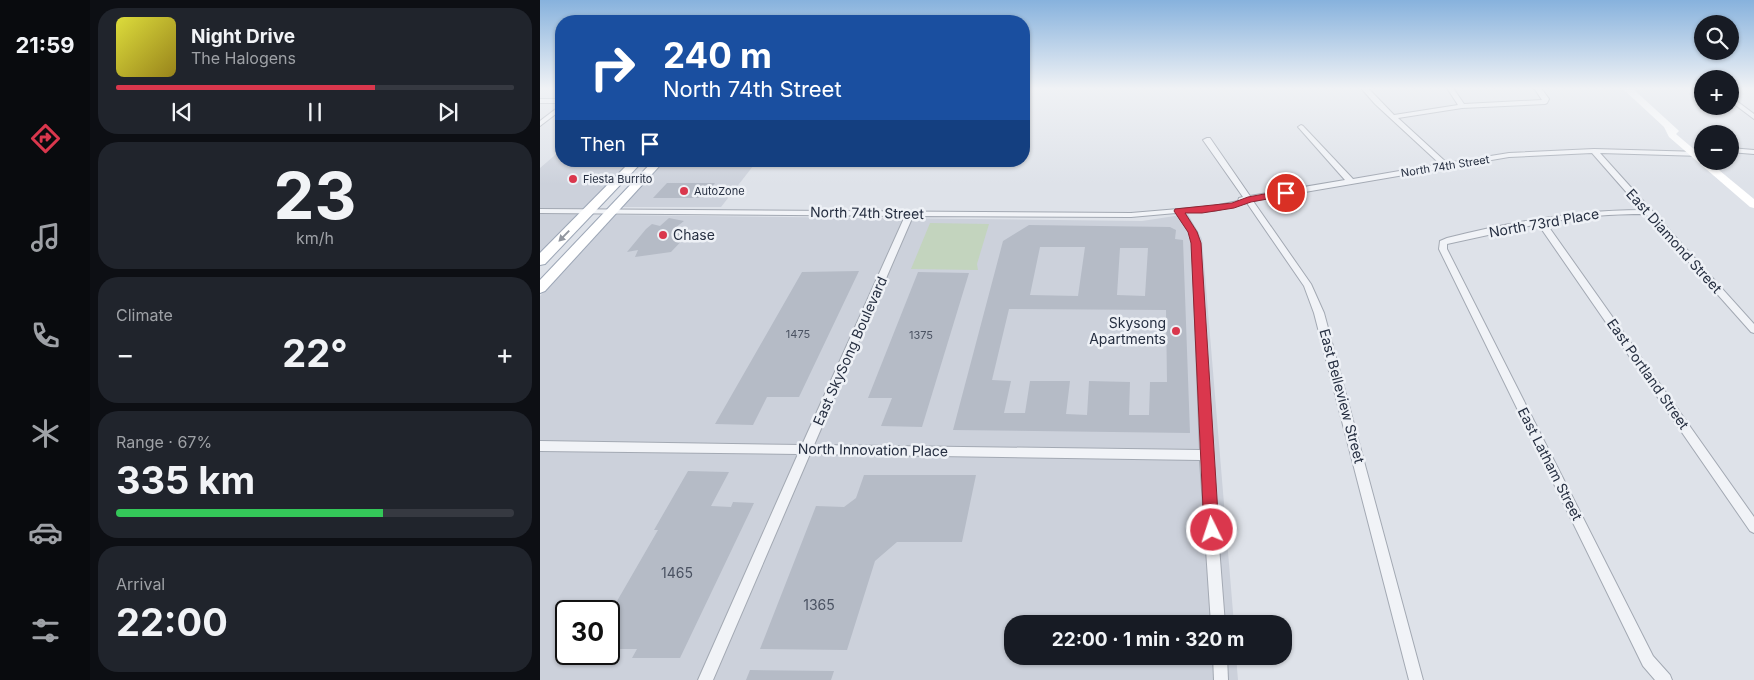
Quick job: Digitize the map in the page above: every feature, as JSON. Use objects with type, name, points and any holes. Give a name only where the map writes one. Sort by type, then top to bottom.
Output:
[{"type":"main road","points":[[540,261],[632,167]]},
{"type":"main road","points":[[540,288],[653,167]]},
{"type":"street","points":[[1395,120],[1446,166]]},
{"type":"street","points":[[1660,120],[1668,127],[1672,135],[1694,149]]},
{"type":"street","points":[[1301,127],[1351,182]]},
{"type":"street","name":"East Belleview Street","points":[[1207,140],[1308,286],[1319,312],[1416,680]]},
{"type":"street","name":"North 74th Street","points":[[540,211],[1126,215],[1193,209],[1202,210],[1248,200],[1509,155],[1594,151],[1644,151],[1657,154],[1694,153]]},
{"type":"street","name":"East Diamond Street","points":[[1594,151],[1754,330]]},
{"type":"street","points":[[1739,152],[1754,152]]},
{"type":"street","points":[[1716,170],[1720,174]]},
{"type":"street","points":[[1716,170],[1754,205]]},
{"type":"street","points":[[1179,211],[1192,232],[1196,243],[1206,455],[1217,615]]},
{"type":"street","name":"North 73rd Place","points":[[1443,243],[1450,240],[1593,213],[1647,212]]},
{"type":"street","name":"East SkySong Boulevard","points":[[705,680],[910,213]]},
{"type":"street","name":"East Portland Street","points":[[1541,222],[1754,527]]},
{"type":"street","name":"East Latham Street","points":[[1443,243],[1443,250],[1648,661],[1665,680]]},
{"type":"street","name":"North Innovation Place","points":[[540,446],[1206,455]]},
{"type":"street","points":[[1220,665],[1221,680]]},
{"type":"shaded area","points":[[555,155],[555,167],[625,167],[540,253],[540,168]]},
{"type":"shaded area","points":[[660,167],[752,167],[721,207],[622,207]]},
{"type":"shaded area","points":[[1188,214],[1202,239],[1233,615],[1004,615],[1004,665],[1237,665],[1238,680],[540,680],[540,296],[615,215],[1142,221]]},
{"type":"green space","points":[[930,223],[989,224],[977,264],[978,270],[911,269]]},
{"type":"building","name":"AutoZone","points":[[667,183],[715,183],[703,198],[653,198]]},
{"type":"building","name":"Chase","points":[[669,218],[684,221],[675,228],[691,231],[671,252],[635,257],[638,250],[627,252],[652,224],[660,226]]},
{"type":"building","name":"Skysong Apartments","points":[[1029,225],[1170,227],[1176,230],[1175,239],[1183,240],[1190,433],[953,430],[1003,241]],"holes":[[[1040,247],[1085,247],[1078,296],[1030,295]],[[1120,248],[1148,248],[1145,296],[1117,295]],[[1009,309],[1166,310],[1167,382],[1150,382],[1149,415],[1129,415],[1130,382],[1089,381],[1087,415],[1066,414],[1070,381],[1030,381],[1025,413],[1004,413],[1011,381],[992,380]]]},
{"type":"building","points":[[859,271],[799,397],[767,397],[753,425],[715,424],[802,272]]},
{"type":"building","points":[[918,272],[969,273],[922,427],[881,426],[892,398],[868,398]]},
{"type":"building","points":[[688,471],[729,472],[711,506],[731,507],[733,502],[754,503],[680,658],[632,658],[637,649],[620,649],[620,600],[618,600],[658,530],[654,530]]},
{"type":"building","points":[[864,475],[976,475],[962,542],[897,542],[875,561],[847,650],[760,649],[816,506],[844,507],[856,498]]},
{"type":"building","points":[[750,670],[834,671],[831,680],[746,680]]},
{"type":"place","name":"Fiesta Burrito","points":[[573,179]]},
{"type":"place","name":"AutoZone","points":[[684,191]]},
{"type":"place","name":"Chase","points":[[663,235]]},
{"type":"place","name":"Skysong Apartments","points":[[1176,331]]},
{"type":"route","points":[[1212,530],[1206,455],[1196,243],[1192,232],[1179,211],[1202,210],[1234,205],[1248,200],[1286,193]]}]
